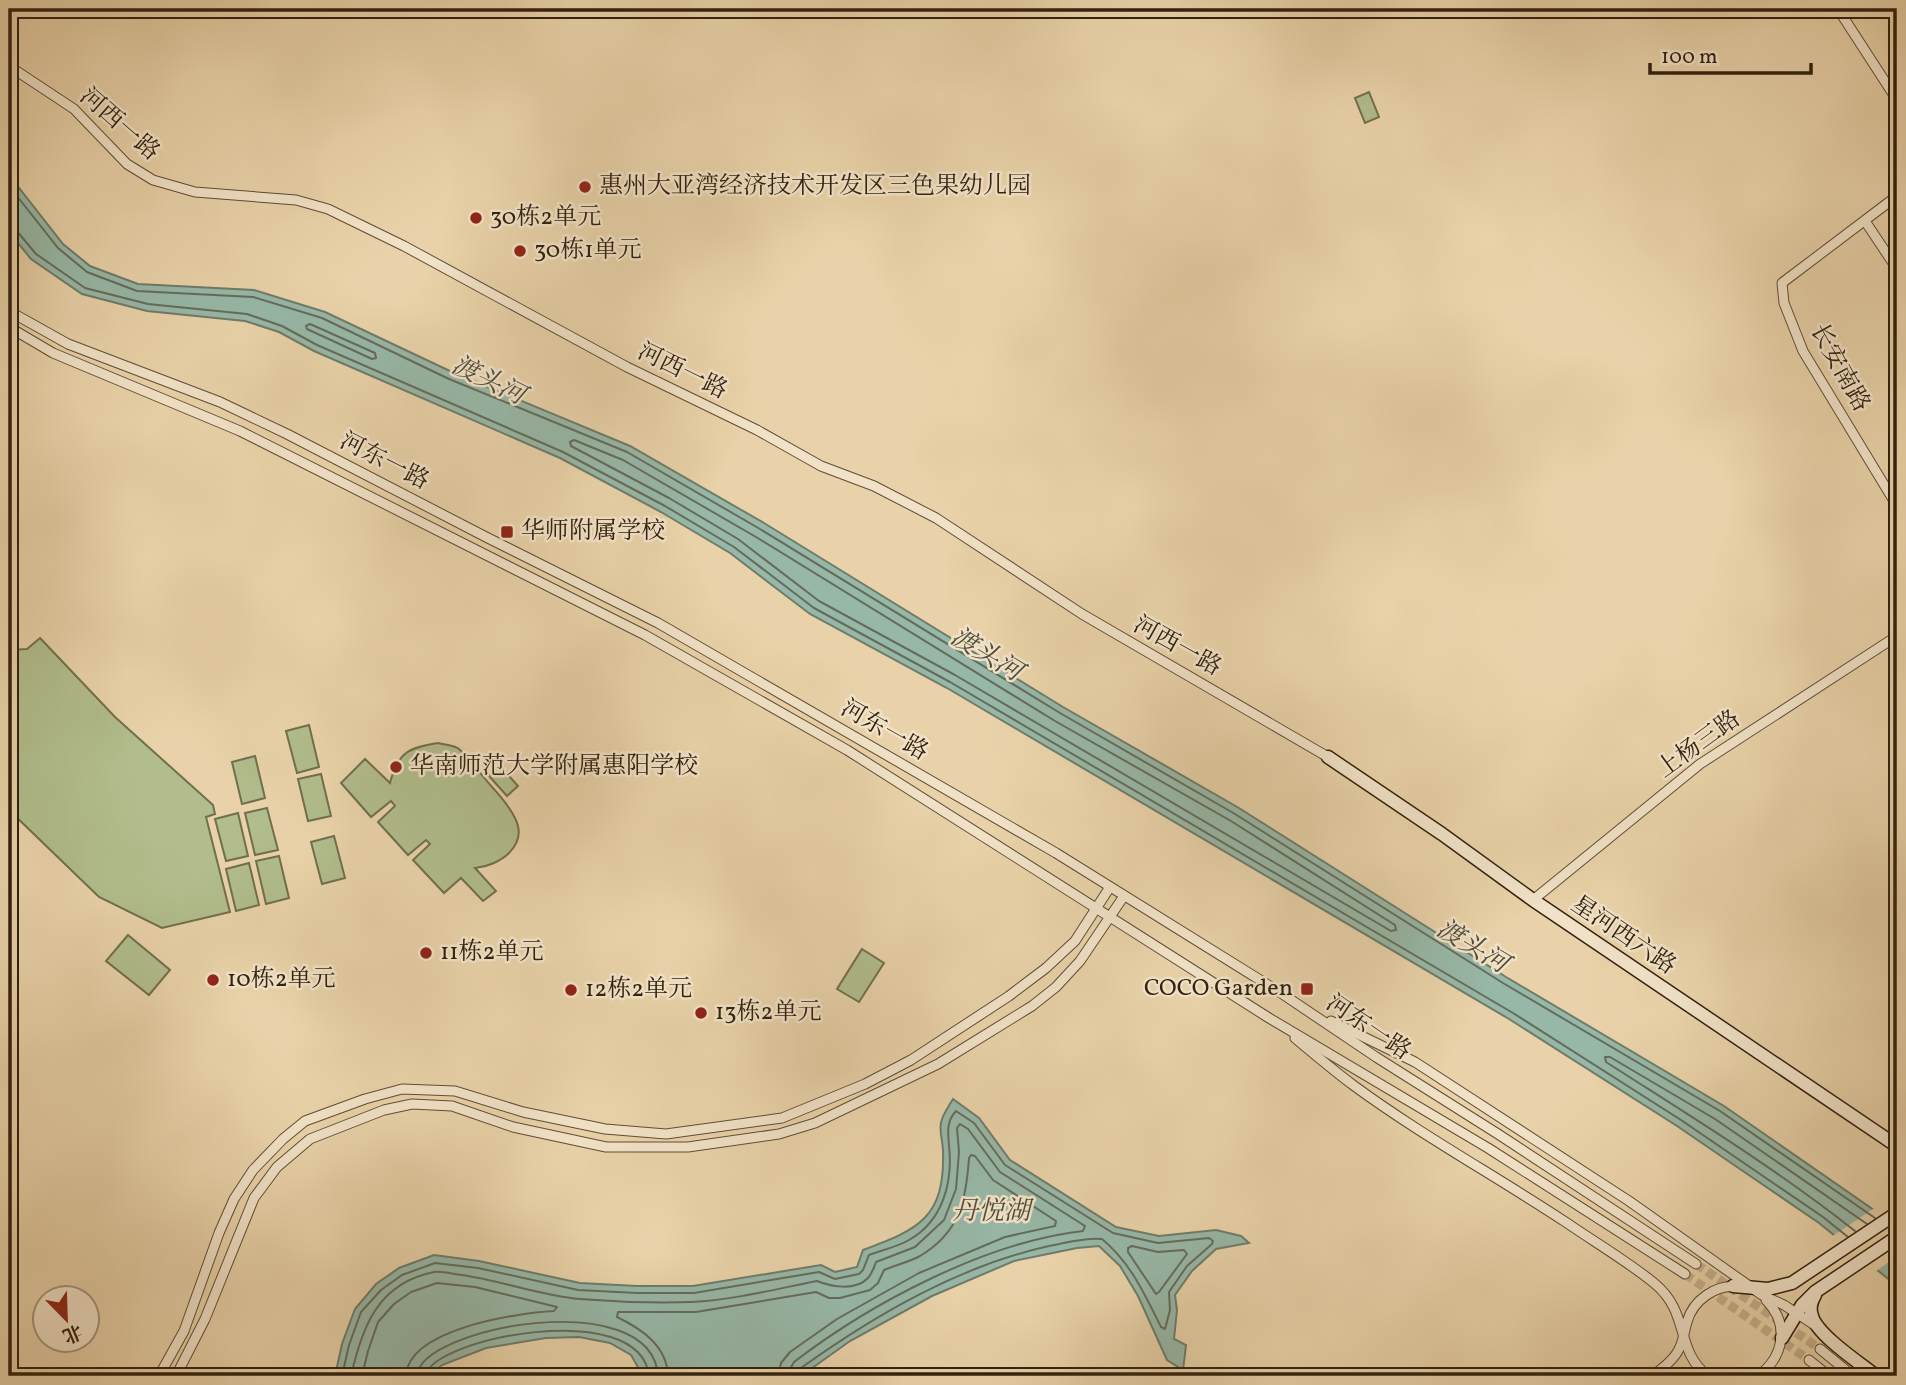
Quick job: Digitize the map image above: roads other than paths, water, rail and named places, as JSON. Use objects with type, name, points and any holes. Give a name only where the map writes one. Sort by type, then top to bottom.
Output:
[{"type":"street","points":[[1838,9],[1897,100]]},
{"type":"street","name":"河西一路","points":[[9,66],[74,109],[128,164],[153,180],[195,192],[307,203],[328,209],[404,246],[615,360],[757,430],[821,466],[874,486],[936,518],[1082,614],[1328,757]]},
{"type":"street","points":[[1897,196],[1865,220],[1897,270]]},
{"type":"street","name":"长安南路","points":[[1865,220],[1782,283],[1784,303],[1804,351],[1897,506]]},
{"type":"street","name":"河东一路","points":[[9,311],[68,344],[220,402],[287,434],[541,565],[637,611],[1032,839],[1110,887],[1301,1006],[1696,1264]]},
{"type":"street","name":"河东一路","points":[[9,327],[53,353],[240,431],[645,635],[847,750],[1096,910],[1269,1018],[1488,1148],[1685,1274]]},
{"type":"street","name":"上杨三路","points":[[1533,900],[1700,764],[1897,635]]},
{"type":"street","name":"星河西六路","points":[[1328,757],[1533,900],[1897,1146]]},
{"type":"street","points":[[159,1376],[184,1331],[234,1199],[253,1170],[305,1121],[402,1088],[455,1091],[523,1112],[605,1129],[654,1133],[691,1131],[782,1118],[864,1084],[953,1034],[1046,968],[1075,941],[1110,887]]},
{"type":"street","points":[[176,1376],[205,1319],[254,1198],[277,1167],[310,1139],[384,1110],[412,1104],[452,1106],[513,1127],[606,1147],[688,1147],[779,1134],[815,1123],[938,1064],[1032,1006],[1056,987],[1080,961],[1124,896]]},
{"type":"street","points":[[1301,1006],[1415,1062],[1629,1201],[1773,1306],[1780,1321],[1782,1338]]},
{"type":"street","points":[[1269,1018],[1380,1103],[1534,1201],[1651,1280],[1675,1306],[1688,1351],[1695,1364],[1709,1376]]},
{"type":"street","points":[[1757,1292],[1781,1287],[1802,1277],[1897,1213]]},
{"type":"street","points":[[1758,1376],[1769,1368],[1797,1312],[1817,1291],[1897,1237]]},
{"type":"street","points":[[1652,1376],[1678,1352],[1694,1307],[1704,1296],[1733,1286],[1757,1292],[1797,1312],[1876,1376]]},
{"type":"street","points":[[1817,1291],[1810,1305],[1812,1316],[1819,1328],[1833,1341]]},
{"type":"street","points":[[1820,1349],[1853,1376]]},
{"type":"street","points":[[1809,1360],[1829,1376]]},
{"type":"water","points":[[9,175],[63,244],[90,266],[138,284],[254,290],[325,312],[452,372],[630,446],[764,523],[1063,707],[1239,808],[1506,977],[1724,1106],[1897,1226],[1897,1286],[1819,1223],[1677,1126],[1509,1019],[947,688],[810,614],[730,553],[661,512],[560,458],[314,351],[279,332],[245,321],[147,311],[82,294],[31,259],[9,232]]},
{"type":"water","name":"丹悦湖","points":[[953,1099],[979,1118],[1010,1160],[1116,1227],[1159,1236],[1216,1230],[1241,1236],[1249,1243],[1216,1249],[1192,1271],[1175,1295],[1177,1310],[1174,1339],[1186,1345],[1183,1370],[1167,1360],[1138,1296],[1120,1266],[1099,1246],[1014,1261],[932,1296],[850,1341],[801,1376],[643,1376],[631,1355],[610,1343],[579,1337],[546,1338],[486,1348],[442,1365],[429,1376],[335,1376],[342,1344],[355,1309],[376,1284],[399,1268],[434,1255],[479,1261],[580,1283],[637,1286],[693,1286],[821,1265],[835,1272],[857,1267],[863,1250],[913,1227],[925,1218],[933,1206],[942,1174],[941,1123]]},
{"type":"tunnel","points":[[1696,1264],[1820,1349]]},
{"type":"tunnel","points":[[1685,1274],[1809,1360]]},
{"type":"place","name":"惠州大亚湾经济技术开发区三色果幼儿园","points":[[585,187]]},
{"type":"place","name":"30栋2单元","points":[[476,218]]},
{"type":"place","name":"30栋1单元","points":[[520,251]]},
{"type":"place","name":"华师附属学校","points":[[507,532]]},
{"type":"place","name":"华南师范大学附属惠阳学校","points":[[396,767]]},
{"type":"place","name":"11栋2单元","points":[[426,953]]},
{"type":"place","name":"10栋2单元","points":[[213,980]]},
{"type":"place","name":"COCO Garden","points":[[1307,989]]},
{"type":"place","name":"12栋2单元","points":[[571,990]]},
{"type":"place","name":"13栋2单元","points":[[701,1013]]},
{"type":"water label","name":"渡头河","points":[[488,381]]},
{"type":"water label","name":"渡头河","points":[[986,655]]},
{"type":"water label","name":"渡头河","points":[[1472,947]]}]
